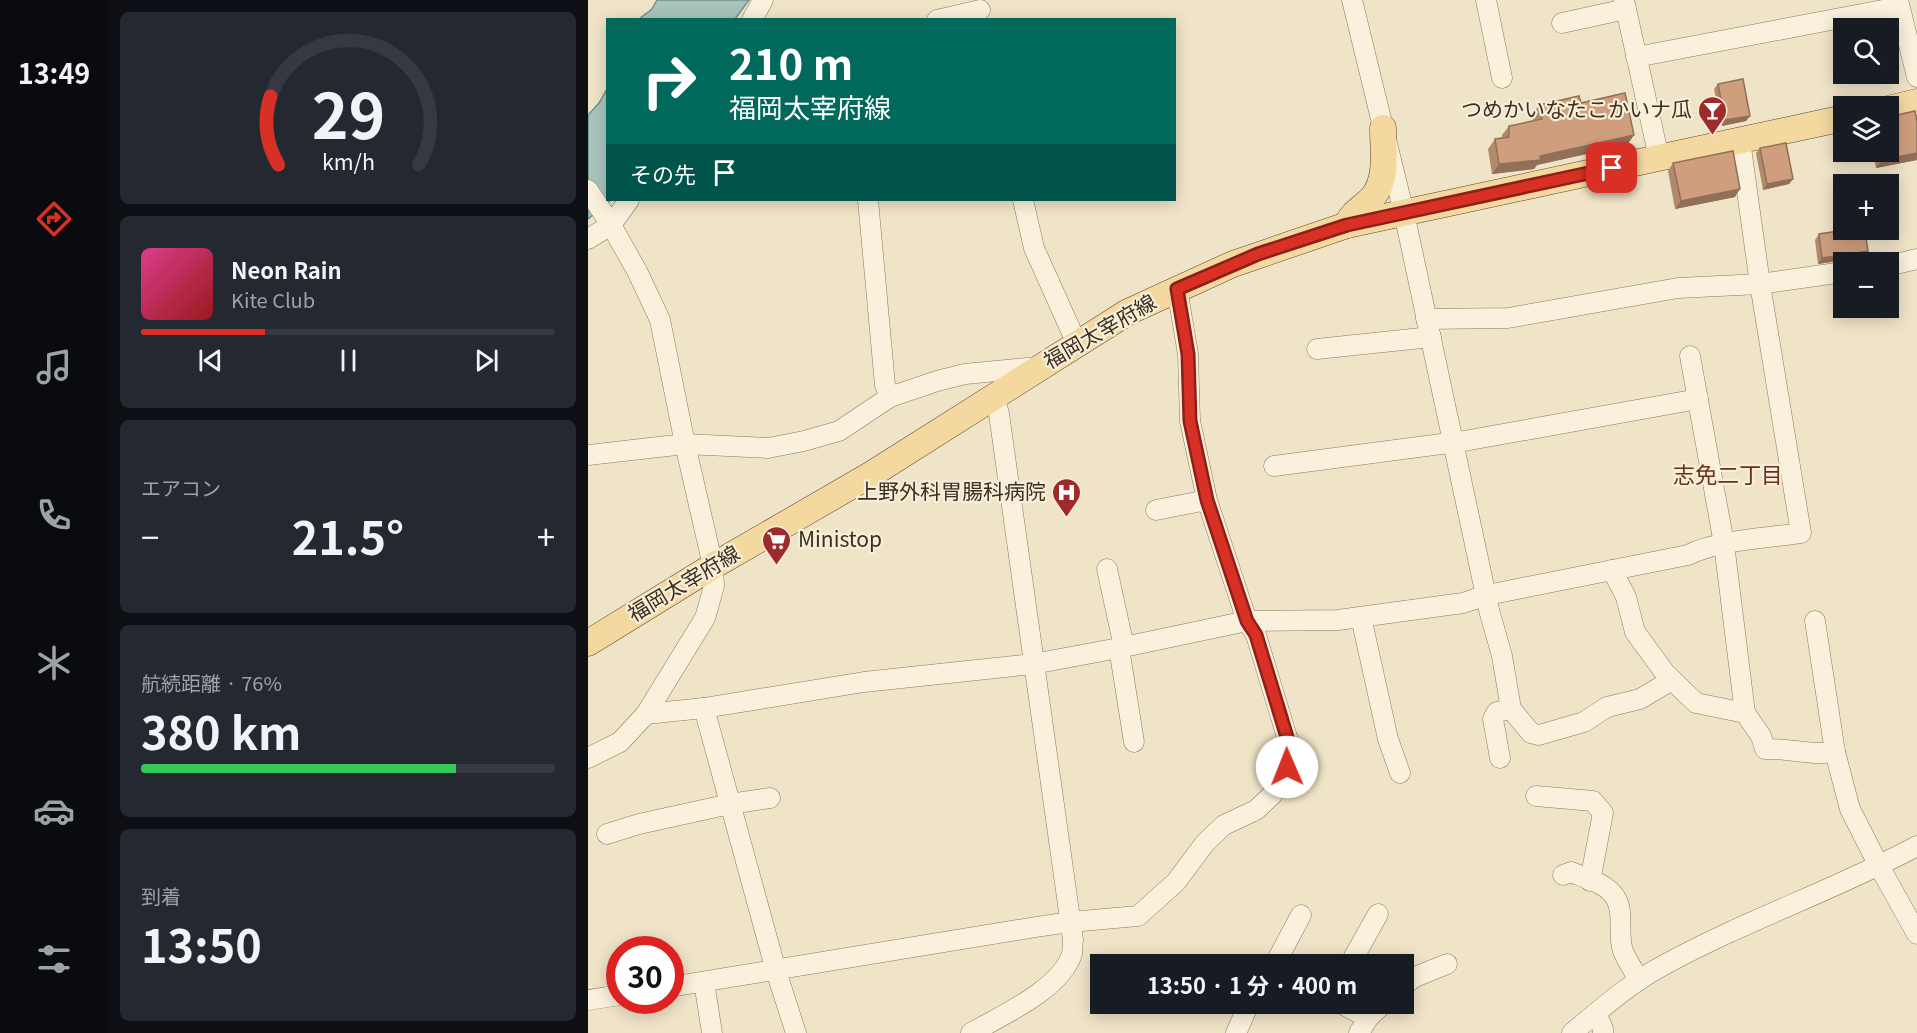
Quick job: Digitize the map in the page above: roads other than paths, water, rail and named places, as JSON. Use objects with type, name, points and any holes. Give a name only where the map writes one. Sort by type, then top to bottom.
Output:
[{"type":"main road","points":[[1899,106],[1917,102]]},
{"type":"main road","name":"福岡太宰府線","points":[[588,642],[872,474],[1128,312],[1258,254],[1347,225],[1833,120]]},
{"type":"main road","points":[[1347,225],[1349,218],[1374,195],[1384,172],[1383,128]]},
{"type":"street","points":[[753,18],[763,0]]},
{"type":"street","points":[[1352,0],[1404,213],[1489,610],[1502,656],[1511,709],[1531,733],[1539,735],[1584,722],[1607,707],[1640,699],[1672,680]]},
{"type":"street","points":[[1486,0],[1502,78]]},
{"type":"street","points":[[1562,23],[1625,4],[1659,158]]},
{"type":"street","points":[[1636,57],[1898,4],[1917,77]]},
{"type":"street","points":[[945,18],[979,10]]},
{"type":"street","points":[[646,714],[704,708],[864,682],[1033,664],[1247,621],[1338,620],[1463,603],[1487,595],[1688,555],[1725,544],[1801,533],[1760,284],[1740,141]]},
{"type":"street","points":[[588,190],[637,271],[660,320],[684,444],[713,566],[714,586],[705,618],[646,714],[620,742],[589,755]]},
{"type":"street","points":[[588,239],[611,225],[628,201]]},
{"type":"street","points":[[868,201],[885,385],[890,397]]},
{"type":"street","points":[[1023,201],[1034,248],[1077,344]]},
{"type":"street","points":[[1899,263],[1917,259]]},
{"type":"street","points":[[1317,349],[1429,328],[1508,318],[1678,288],[1760,284],[1833,274]]},
{"type":"street","points":[[684,985],[1070,922],[1138,916],[1176,882],[1205,843],[1224,825],[1256,810],[1272,795],[1287,767],[1290,747],[1256,635],[1247,621],[1207,500],[1190,421],[1188,354],[1177,289]]},
{"type":"street","points":[[1690,356],[1725,544],[1745,713],[1761,736],[1765,749],[1783,748],[1825,754],[1835,752]]},
{"type":"street","points":[[588,455],[684,444],[768,448],[804,441],[839,431],[890,397],[965,374],[1038,367]]},
{"type":"street","points":[[970,1033],[1027,1000],[1055,980],[1072,953],[1073,940],[999,414],[994,396]]},
{"type":"street","points":[[1274,466],[1464,441],[1698,399]]},
{"type":"street","points":[[1156,510],[1207,500]]},
{"type":"street","points":[[1107,569],[1134,742]]},
{"type":"street","points":[[1612,570],[1626,597],[1635,632],[1672,680],[1696,703],[1745,713]]},
{"type":"street","points":[[1361,617],[1388,739],[1400,773]]},
{"type":"street","points":[[1815,621],[1835,752],[1850,809],[1917,934]]},
{"type":"street","points":[[704,708],[776,971],[796,1033]]},
{"type":"street","points":[[1500,758],[1493,718],[1497,712],[1511,709]]},
{"type":"street","points":[[1536,796],[1593,801],[1603,813],[1590,880]]},
{"type":"street","points":[[607,834],[626,830],[639,824],[730,804],[770,798]]},
{"type":"street","points":[[1572,1033],[1639,980],[1664,965],[1731,932],[1879,866],[1917,846]]},
{"type":"street","points":[[1563,875],[1571,872],[1606,887],[1614,896],[1619,906],[1623,952],[1639,980]]},
{"type":"street","points":[[1356,954],[1378,914]]},
{"type":"street","points":[[1280,954],[1301,915]]},
{"type":"street","points":[[1414,978],[1447,964]]},
{"type":"street","points":[[704,982],[712,1033]]},
{"type":"street","points":[[588,1000],[606,997]]},
{"type":"street","points":[[1596,1012],[1603,1033]]},
{"type":"street","points":[[1236,1033],[1245,1014]]},
{"type":"street","points":[[1352,1014],[1364,1025]]},
{"type":"water","points":[[657,0],[749,0],[736,18],[640,18],[652,9]]},
{"type":"water","points":[[606,91],[606,201],[610,201],[588,219],[588,115]]},
{"type":"place","name":"つめかいなたこかいナ瓜","points":[[1713,136]]},
{"type":"place","name":"上野外科胃腸科病院","points":[[1067,518]]},
{"type":"place","name":"Ministop","points":[[777,566]]},
{"type":"district","name":"志免二丁目","points":[[1728,475]]}]
